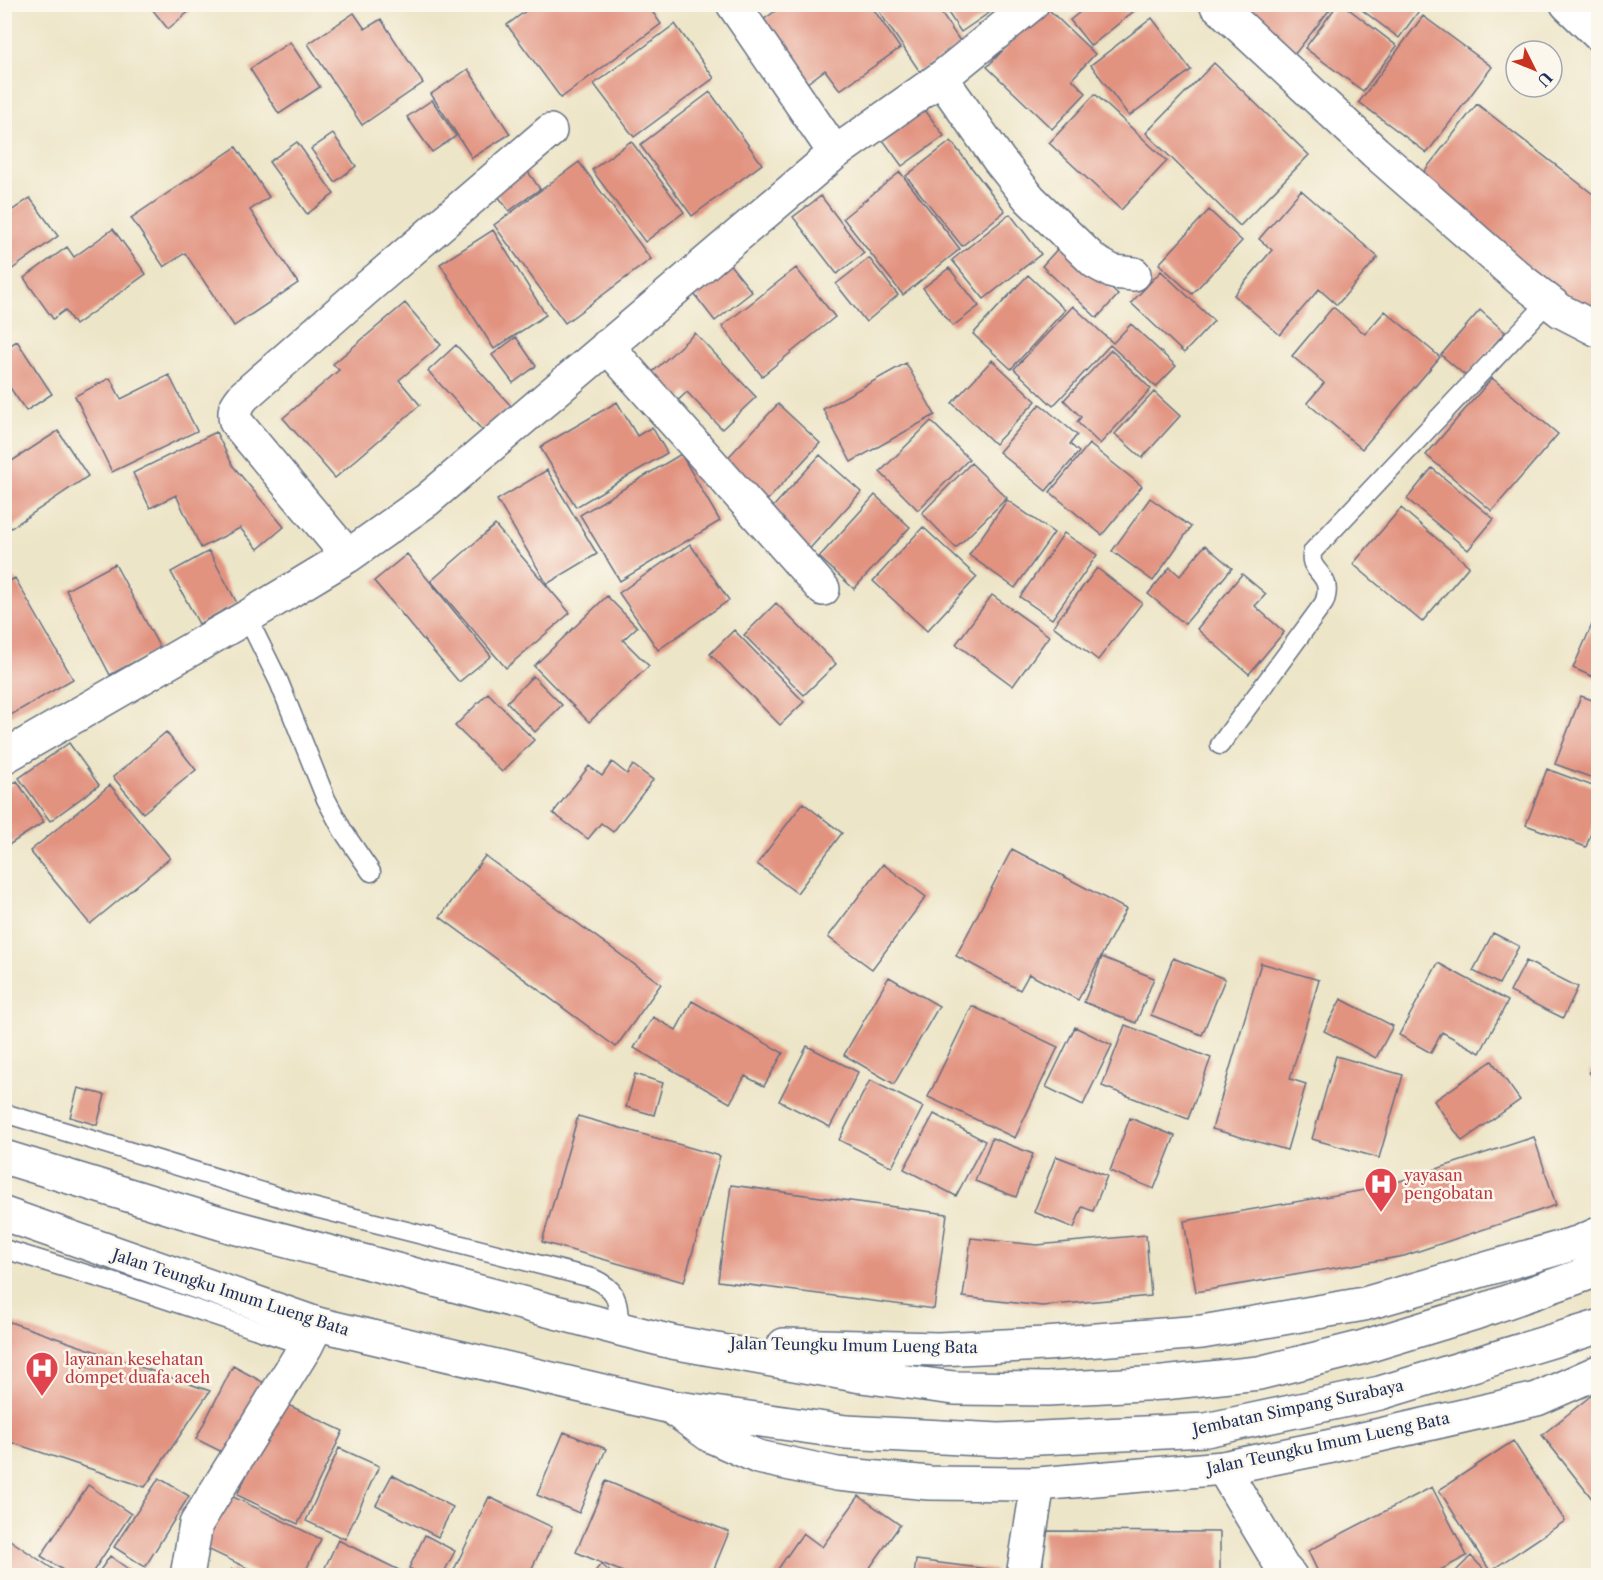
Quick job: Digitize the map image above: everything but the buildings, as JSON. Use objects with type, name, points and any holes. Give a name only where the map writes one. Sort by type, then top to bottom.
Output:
[{"type":"main road","points":[[733,4],[836,153]]},
{"type":"main road","points":[[4,757],[348,556],[427,500],[836,153],[940,78],[1032,4]]},
{"type":"main road","points":[[1216,4],[1375,152],[1521,280],[1561,311],[1599,330]]},
{"type":"main road","points":[[1567,4],[1599,34]]},
{"type":"main road","points":[[940,78],[1030,199],[1095,262],[1113,272],[1134,274]]},
{"type":"main road","points":[[348,556],[236,422],[234,413],[236,406],[244,396],[368,287],[550,131]]},
{"type":"main road","points":[[607,346],[823,589]]},
{"type":"main road","name":"Jalan Teungku Imum Lueng Bata","points":[[4,1157],[230,1226],[672,1342],[861,1376],[954,1388],[1047,1389],[1163,1383],[1259,1373],[1360,1348],[1475,1313],[1599,1270]]},
{"type":"main road","name":"Jalan Teungku Imum Lueng Bata","points":[[4,1214],[311,1335],[671,1407],[846,1432]]},
{"type":"main road","name":"Jalan Teungku Imum Lueng Bata","points":[[672,1342],[938,1349],[1046,1344],[1202,1332],[1364,1305],[1581,1242],[1599,1234]]},
{"type":"main road","name":"Jembatan Simpang Surabaya","points":[[846,1432],[999,1440],[1206,1430],[1380,1393],[1599,1327]]},
{"type":"main road","points":[[187,1575],[196,1524],[311,1335]]},
{"type":"main road","name":"Jalan Teungku Imum Lueng Bata","points":[[671,1407],[711,1436],[758,1457],[837,1474],[929,1483],[1038,1484],[1223,1468],[1332,1446],[1537,1399],[1599,1372]]},
{"type":"main road","points":[[1223,1468],[1282,1566],[1290,1575]]},
{"type":"main road","points":[[1023,1575],[1038,1484]]},
{"type":"lane","points":[[1220,745],[1324,603],[1327,585],[1312,564],[1313,551],[1549,301]]},
{"type":"lane","points":[[247,617],[279,682],[326,799],[371,872]]},
{"type":"lane","points":[[4,1113],[312,1207],[592,1278],[605,1284],[617,1299],[620,1329]]},
{"type":"lane","points":[[4,1249],[132,1288],[311,1335]]},
{"type":"place","name":"yayasan pengobatan","points":[[1381,1213]]},
{"type":"place","name":"layanan kesehatan dompet duafa aceh","points":[[42,1397]]}]
